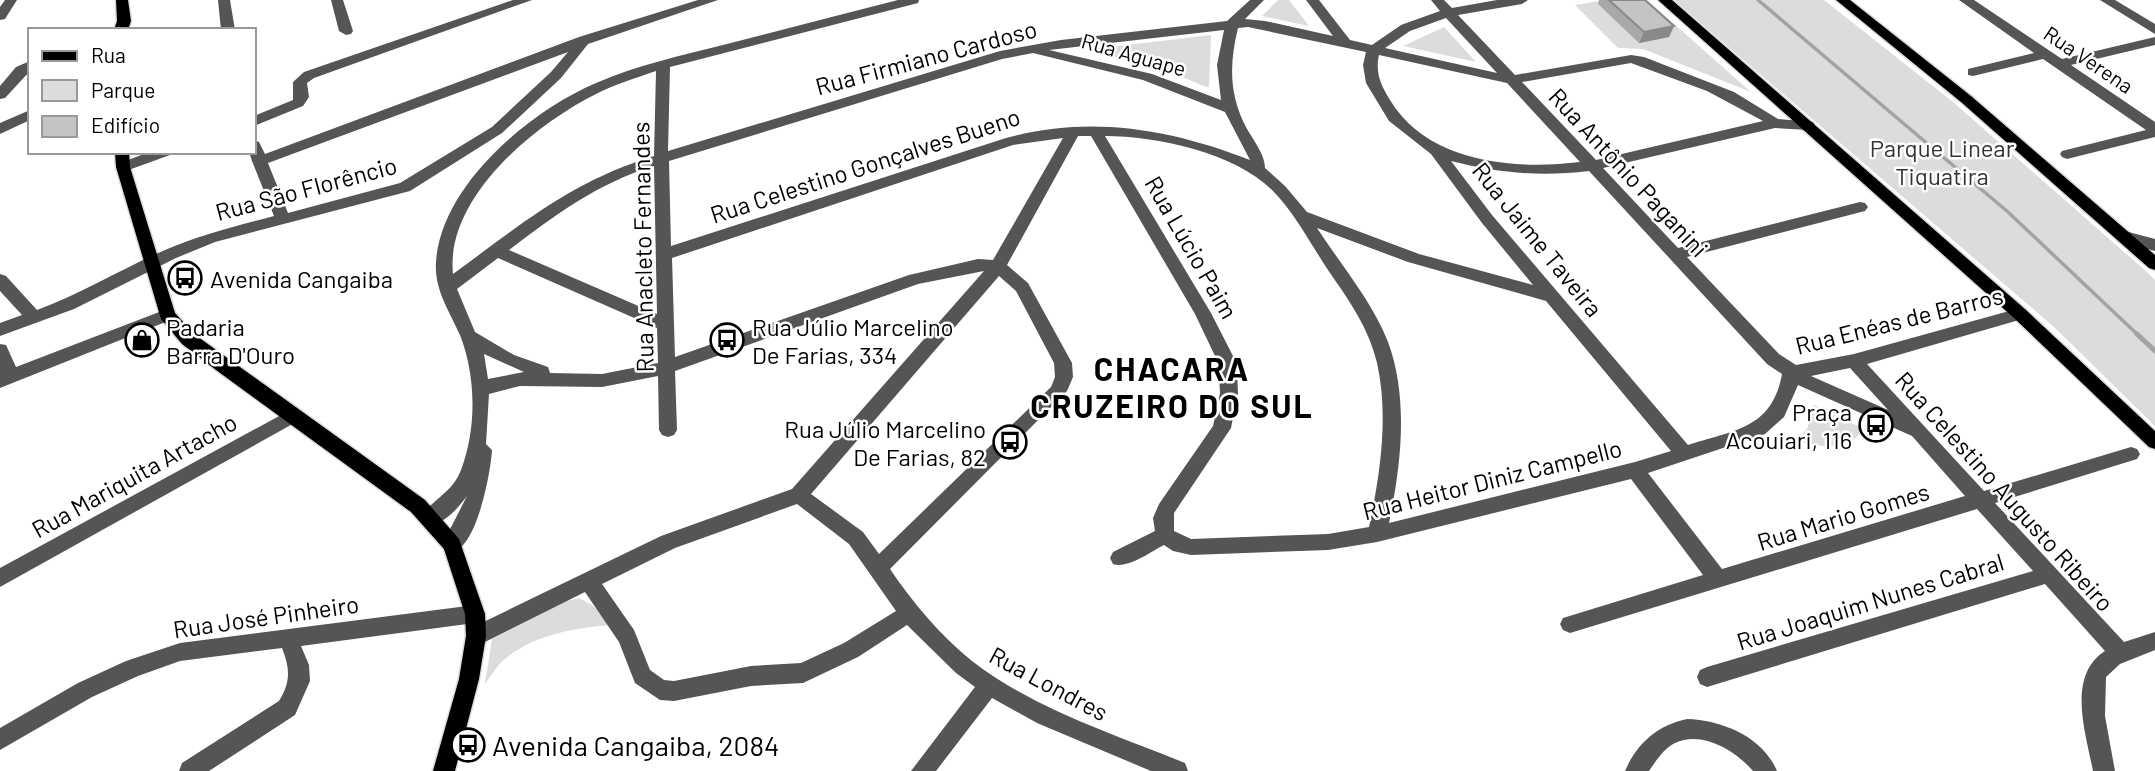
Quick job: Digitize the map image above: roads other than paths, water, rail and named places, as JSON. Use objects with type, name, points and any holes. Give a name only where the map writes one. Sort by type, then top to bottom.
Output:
[{"type":"main road","points":[[110,0],[117,28]]},
{"type":"main road","points":[[119,28],[124,21],[122,0]]},
{"type":"main road","points":[[1664,0],[2020,314],[2155,442]]},
{"type":"main road","points":[[1842,0],[1965,99],[2155,264]]},
{"type":"main road","points":[[123,160],[167,315],[188,339],[386,481],[431,518],[452,545],[475,614],[476,636],[469,679],[444,771]]},
{"type":"street","points":[[224,0],[228,28]]},
{"type":"street","points":[[337,0],[345,31]]},
{"type":"street","points":[[256,120],[299,103],[302,97],[300,82],[309,75],[526,0]]},
{"type":"street","points":[[651,0],[669,7]]},
{"type":"street","points":[[259,161],[669,7],[712,0]]},
{"type":"street","points":[[452,545],[468,520],[480,483],[483,449],[475,355],[446,288],[443,262],[448,236],[463,204],[482,176],[519,140],[586,93],[663,64],[912,0]]},
{"type":"street","points":[[1258,0],[1232,24],[1223,66],[1228,108],[1258,161],[1258,170]]},
{"type":"street","points":[[1312,0],[1346,44]]},
{"type":"street","name":"Rua Antônio Paganini","points":[[1437,0],[1773,359],[1791,373],[1914,430]]},
{"type":"street","points":[[1373,51],[1401,30],[1449,13],[1522,0]]},
{"type":"street","name":"Rua Verena","points":[[1965,0],[2155,130]]},
{"type":"street","points":[[2106,0],[2155,30]]},
{"type":"street","name":"Rua Firmiano Cardoso","points":[[446,288],[546,213],[589,186],[624,170],[966,65],[1026,50],[1232,24],[1265,25],[1511,80],[1631,59],[1644,61],[1725,92],[1775,123]]},
{"type":"street","name":"Rua São Florêncio","points":[[0,330],[79,300],[152,263],[211,238],[405,187],[497,130],[556,75],[584,40]]},
{"type":"street","points":[[2059,64],[2155,41]]},
{"type":"street","name":"Rua Aguape","points":[[1026,50],[1147,76],[1228,108]]},
{"type":"street","name":"Rua Jaime Taveira","points":[[1373,51],[1370,65],[1373,83],[1394,118],[1436,151],[1487,219],[1685,455]]},
{"type":"street","points":[[1973,72],[2045,55]]},
{"type":"street","name":"Rua Anacleto Fernandes","points":[[663,64],[661,158],[668,430]]},
{"type":"street","points":[[0,94],[28,66]]},
{"type":"street","points":[[523,108],[547,107],[556,112]]},
{"type":"street","points":[[0,129],[28,115]]},
{"type":"street","points":[[1436,151],[1501,169],[1539,171],[1592,166],[1775,123],[1808,125]]},
{"type":"street","points":[[497,130],[505,137],[519,140]]},
{"type":"street","name":"Rua Lúcio Paim","points":[[1094,130],[1203,313],[1224,356],[1228,373],[1229,393],[1222,428],[1166,510],[1163,518],[1165,535]]},
{"type":"street","points":[[2067,153],[2155,130]]},
{"type":"street","name":"Rua Celestino Gonçalves Bueno","points":[[665,254],[1011,141],[1051,133],[1139,131],[1214,151],[1258,170],[1301,216],[1373,329],[1386,363],[1390,395],[1389,457],[1377,534]]},
{"type":"street","points":[[476,636],[668,542],[799,495],[998,266],[1073,132]]},
{"type":"street","points":[[256,151],[282,218]]},
{"type":"street","points":[[123,160],[154,154]]},
{"type":"street","points":[[1675,254],[1860,207]]},
{"type":"street","points":[[1301,216],[1414,258],[1554,297]]},
{"type":"street","points":[[2125,237],[2155,245]]},
{"type":"street","points":[[497,251],[666,326]]},
{"type":"street","points":[[479,391],[492,384],[520,378],[607,381],[667,367],[915,279],[978,265],[998,266],[1022,287],[1063,363],[1064,377],[1059,391],[879,567]]},
{"type":"street","points":[[0,280],[34,318]]},
{"type":"street","name":"Rua Enéas de Barros","points":[[1791,373],[1854,361],[2020,314]]},
{"type":"street","points":[[0,350],[6,378],[167,315]]},
{"type":"street","points":[[468,336],[508,360],[569,381]]},
{"type":"street","name":"Rua Celestino Augusto Ribeiro","points":[[1854,361],[1914,430],[2120,653]]},
{"type":"street","name":"Rua Heitor Diniz Campello","points":[[1165,535],[1171,541],[1191,547],[1328,542],[1377,534],[1636,470],[1759,429],[1773,420],[1783,406],[1791,373]]},
{"type":"street","name":"Rua Mariquita Artacho","points":[[0,578],[292,416]]},
{"type":"street","points":[[431,518],[452,501],[465,484],[480,436]]},
{"type":"street","name":"Rua Mario Gomes","points":[[1570,624],[2131,454]]},
{"type":"street","points":[[1636,470],[1718,580]]},
{"type":"street","name":"Rua Londres","points":[[799,495],[856,538],[909,613],[963,666],[989,685],[1045,716],[1177,771]]},
{"type":"street","points":[[1120,558],[1165,535]]},
{"type":"street","name":"Rua Joaquim Nunes Cabral","points":[[1707,677],[2047,575]]},
{"type":"street","points":[[588,581],[627,637],[642,676],[660,690],[674,691],[741,677],[803,673],[851,650],[909,613]]},
{"type":"street","name":"Rua José Pinheiro","points":[[0,740],[85,690],[133,668],[180,652],[475,614]]},
{"type":"street","points":[[190,771],[287,708],[297,694],[301,677],[297,658],[287,637]]},
{"type":"street","points":[[2104,771],[2091,687],[2099,667],[2120,653],[2155,641]]},
{"type":"street","points":[[922,771],[989,685]]},
{"type":"street","points":[[1636,771],[1652,748],[1675,732],[1701,730],[1739,743],[1766,771]]},
{"type":"waterway","points":[[1758,0],[2008,212],[2138,335]]},
{"type":"waterway","points":[[2137,334],[2155,351]]},
{"type":"place","name":"Avenida Cangaiba","points":[[185,278]]},
{"type":"place","name":"Padaria Barra D'Ouro","points":[[142,340]]},
{"type":"place","name":"Rua Júlio Marcelino De Farias, 334","points":[[727,340]]},
{"type":"place","name":"Praça Acouiari, 116","points":[[1876,425]]},
{"type":"place","name":"Rua Júlio Marcelino De Farias, 82","points":[[1010,442]]},
{"type":"place","name":"Avenida Cangaiba, 2084","points":[[468,745]]},
{"type":"district","name":"CHACARA CRUZEIRO DO SUL","points":[[1172,386]]},
{"type":"park label","name":"Parque Linear Tiquatira","points":[[1942,161]]}]
